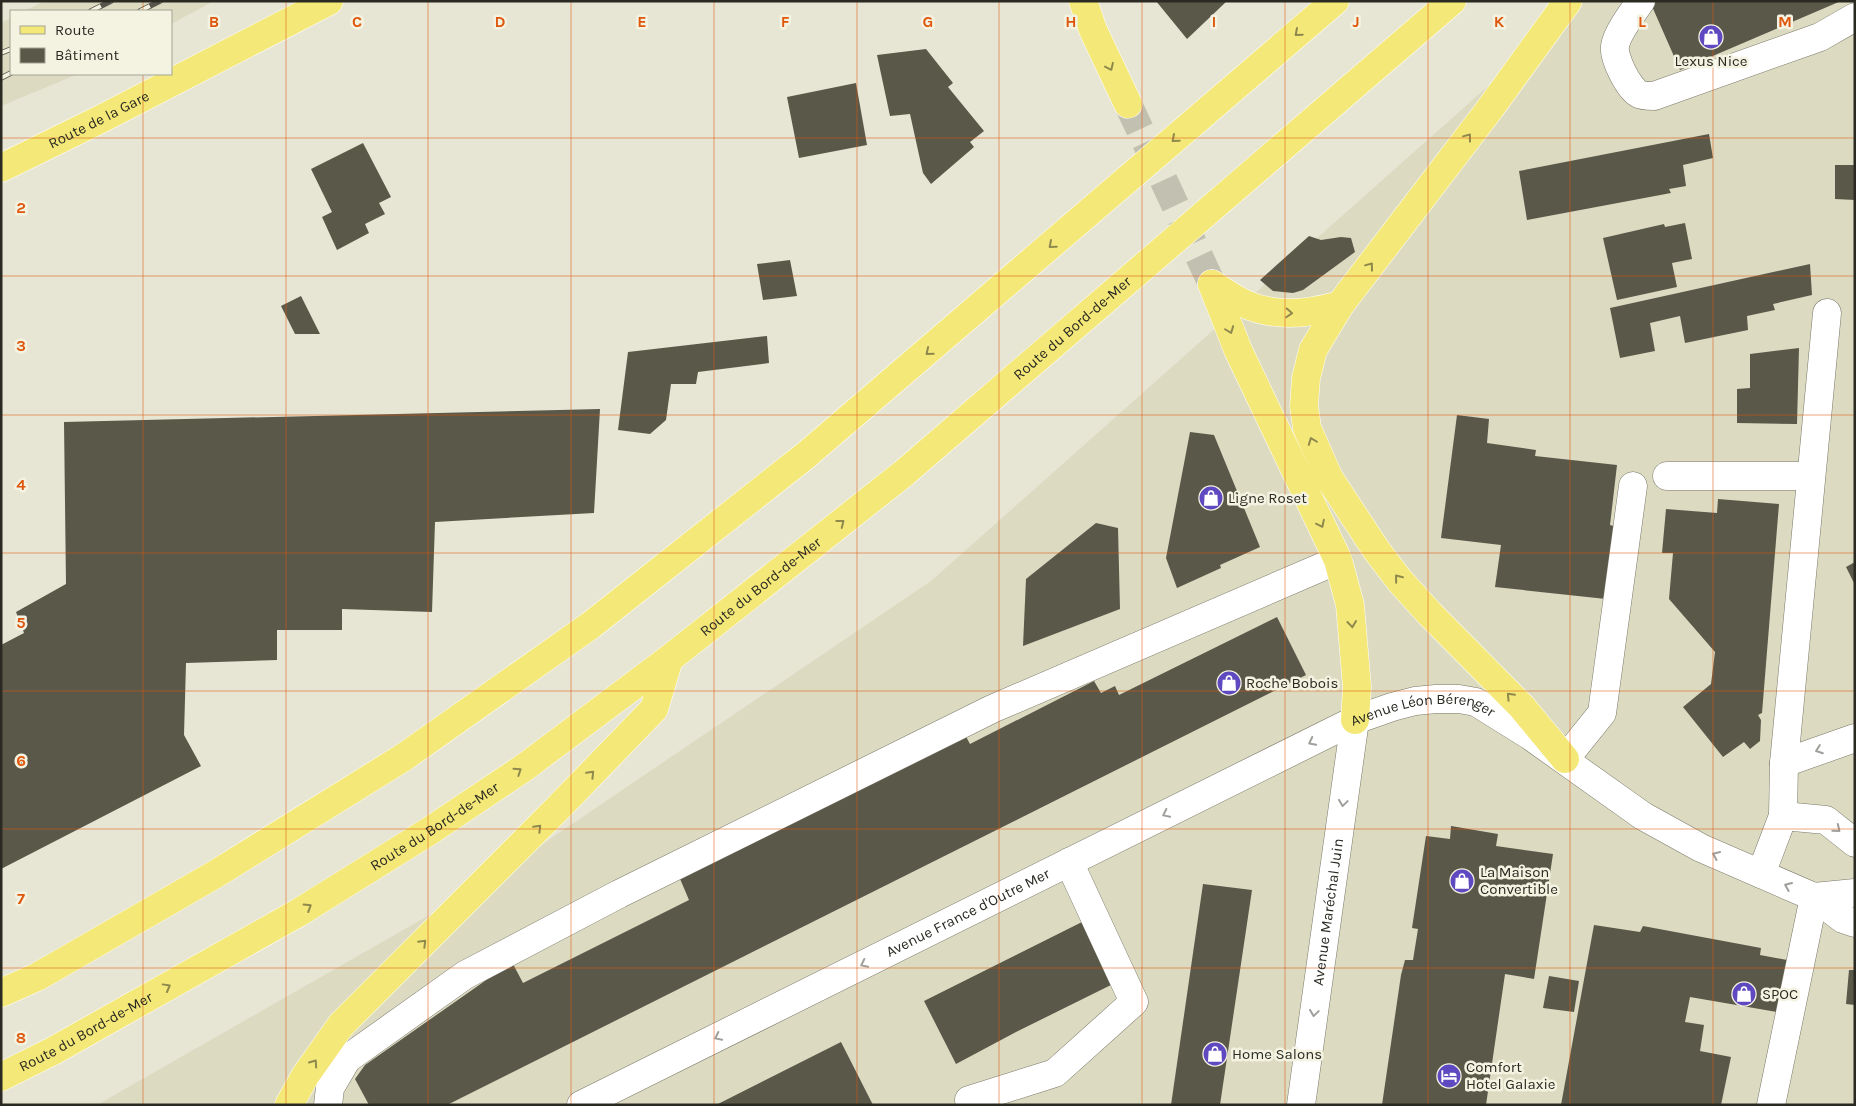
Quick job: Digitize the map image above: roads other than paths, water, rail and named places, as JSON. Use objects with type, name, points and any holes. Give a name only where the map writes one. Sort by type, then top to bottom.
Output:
[{"type":"main road","name":"Route de la Gare","points":[[1,168],[118,111],[329,1]]},
{"type":"main road","points":[[1083,1],[1093,30],[1128,104]]},
{"type":"main road","points":[[1093,30],[1094,1]]},
{"type":"main road","points":[[1,993],[37,977],[214,875],[404,757],[591,625],[806,456],[1335,1]]},
{"type":"main road","name":"Route du Bord-de-Mer","points":[[1,1077],[53,1051],[298,913],[428,832],[525,767],[669,659],[904,473],[1452,1]]},
{"type":"main road","points":[[1565,760],[1522,707],[1430,614],[1400,581],[1377,551],[1329,478],[1307,428],[1304,406],[1306,378],[1313,350],[1340,305],[1489,110],[1568,1]]},
{"type":"main road","name":"Avenue Léon Bérenger","points":[[1340,305],[1319,311],[1297,314],[1268,312],[1246,304],[1212,284],[1238,350],[1338,560],[1347,589],[1352,623],[1357,687],[1356,720]]},
{"type":"main road","points":[[289,1105],[305,1076],[341,1025],[654,709],[669,659]]},
{"type":"street","points":[[1641,1],[1625,23],[1615,46],[1627,83],[1639,95],[1654,96],[1820,37],[1855,17]]},
{"type":"street","points":[[1761,874],[1783,816],[1784,763],[1827,313]]},
{"type":"street","points":[[1667,476],[1811,476]]},
{"type":"street","points":[[1565,760],[1602,713],[1633,486]]},
{"type":"street","points":[[328,1105],[330,1088],[347,1058],[465,975],[619,894],[992,709],[1338,560]]},
{"type":"street","name":"Avenue Léon Bérenger","points":[[1356,720],[1415,701],[1459,699],[1476,702],[1529,735],[1643,816],[1701,848],[1814,897],[1844,919],[1855,923]]},
{"type":"street","name":"Avenue France d'Outre Mer","points":[[581,1105],[1356,720]]},
{"type":"street","name":"Avenue Maréchal Juin","points":[[1301,1105],[1356,720]]},
{"type":"street","points":[[1784,763],[1855,738]]},
{"type":"street","points":[[1783,816],[1826,820],[1855,843]]},
{"type":"street","points":[[969,1100],[1056,1072],[1134,1002],[1069,862]]},
{"type":"street","name":"Avenue Léon Bérenger","points":[[1814,897],[1855,893]]},
{"type":"street","points":[[1771,1105],[1814,897],[1855,907]]},
{"type":"tunnel","points":[[1128,104],[1212,284]]},
{"type":"railway","points":[[93,10],[111,1]]},
{"type":"railway","points":[[142,10],[160,1]]},
{"type":"railway","points":[[1,53],[10,49]]},
{"type":"railway","points":[[1,78],[10,74]]},
{"type":"place","name":"Lexus Nice","points":[[1711,37]]},
{"type":"place","name":"Ligne Roset","points":[[1211,498]]},
{"type":"place","name":"Roche Bobois","points":[[1229,683]]},
{"type":"place","name":"La Maison Convertible","points":[[1462,881]]},
{"type":"place","name":"SPOC","points":[[1744,994]]},
{"type":"place","name":"Home Salons","points":[[1215,1054]]},
{"type":"place","name":"Comfort Hotel Galaxie","points":[[1449,1076]]}]
